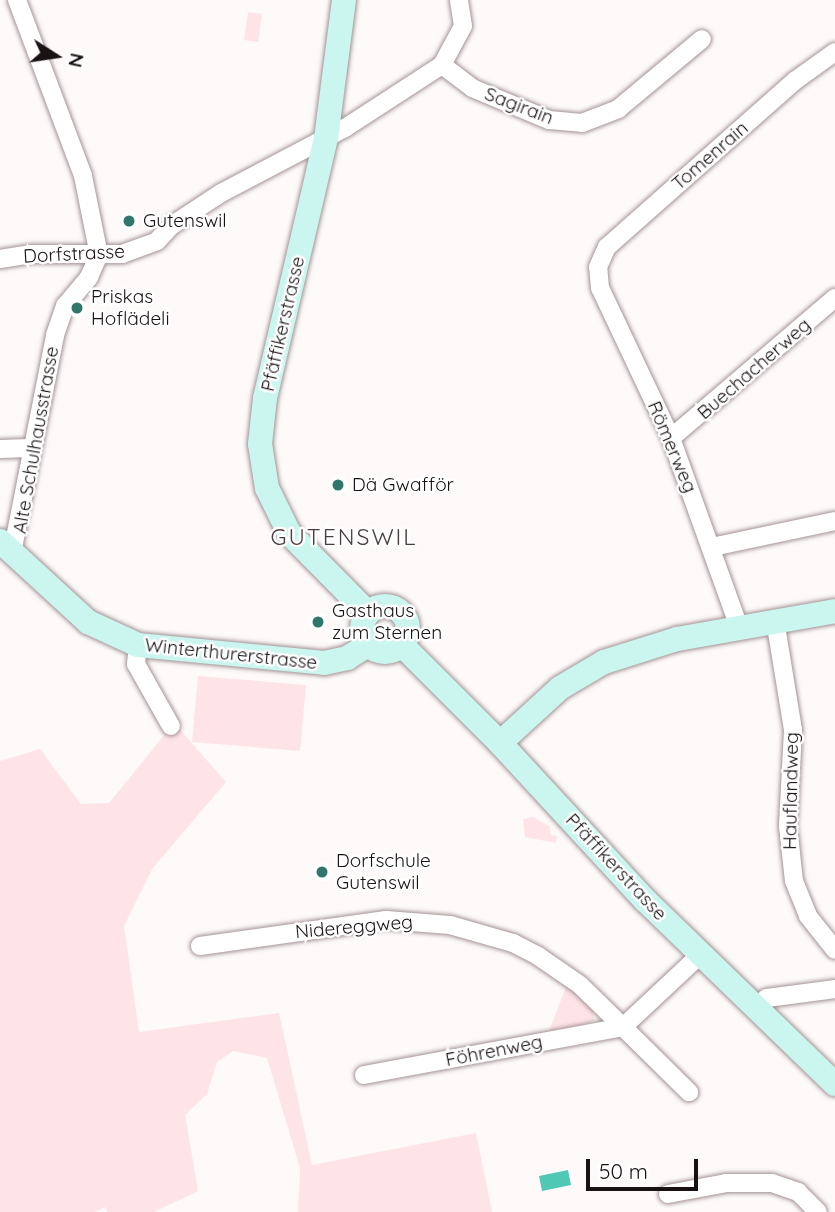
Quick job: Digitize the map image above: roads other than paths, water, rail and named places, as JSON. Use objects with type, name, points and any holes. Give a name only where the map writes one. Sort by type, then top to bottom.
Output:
[{"type":"main road","name":"Pfäffikerstrasse","points":[[344,0],[326,138],[265,398],[260,444],[268,488],[289,533],[368,613]]},
{"type":"main road","name":"Winterthurerstrasse","points":[[10,541],[88,622],[138,645],[324,663],[347,658],[368,645]]},
{"type":"main road","points":[[384,606],[401,612],[408,629],[402,645],[385,653],[368,645],[362,626],[368,613],[384,606]]},
{"type":"main road","points":[[500,743],[560,688],[604,662],[677,639],[835,611]]},
{"type":"main road","name":"Pfäffikerstrasse","points":[[402,645],[500,743],[700,955],[835,1084]]},
{"type":"street","points":[[17,0],[83,176],[99,255]]},
{"type":"street","points":[[442,65],[463,26],[459,0]]},
{"type":"street","name":"Sagirain","points":[[442,65],[472,88],[549,120],[582,123],[618,109],[702,39]]},
{"type":"street","name":"Tomenrain","points":[[598,271],[607,247],[796,80],[835,52]]},
{"type":"street","name":"Dorfstrasse","points":[[0,259],[32,254],[99,255],[145,248],[221,193],[326,138],[442,65]]},
{"type":"street","name":"Alte Schulhausstrasse","points":[[10,541],[61,316],[99,255]]},
{"type":"street","name":"Römerweg","points":[[598,271],[600,288],[671,438],[739,627]]},
{"type":"street","name":"Buechacherweg","points":[[671,438],[835,298]]},
{"type":"street","points":[[0,449],[30,448]]},
{"type":"street","points":[[712,547],[835,521]]},
{"type":"street","name":"Hauflandweg","points":[[775,620],[793,730],[789,827],[794,881],[808,916],[835,950]]},
{"type":"street","points":[[138,645],[136,664],[171,726]]},
{"type":"street","name":"Nidereggweg","points":[[200,946],[386,920],[450,925],[513,943],[538,956],[580,985],[689,1092]]},
{"type":"street","points":[[623,1027],[700,955]]},
{"type":"street","points":[[754,1008],[767,998],[835,989]]},
{"type":"street","name":"Föhrenweg","points":[[364,1075],[623,1027]]},
{"type":"street","points":[[668,1194],[726,1183],[772,1183],[798,1192],[818,1212]]},
{"type":"place","name":"Gutenswil","points":[[129,221]]},
{"type":"place","name":"Priskas Hoflädeli","points":[[77,308]]},
{"type":"place","name":"Dä Gwafför","points":[[338,485]]},
{"type":"place","name":"Gasthaus zum Sternen","points":[[318,622]]},
{"type":"place","name":"Dorfschule Gutenswil","points":[[322,872]]},
{"type":"district","name":"GUTENSWIL","points":[[344,537]]}]
